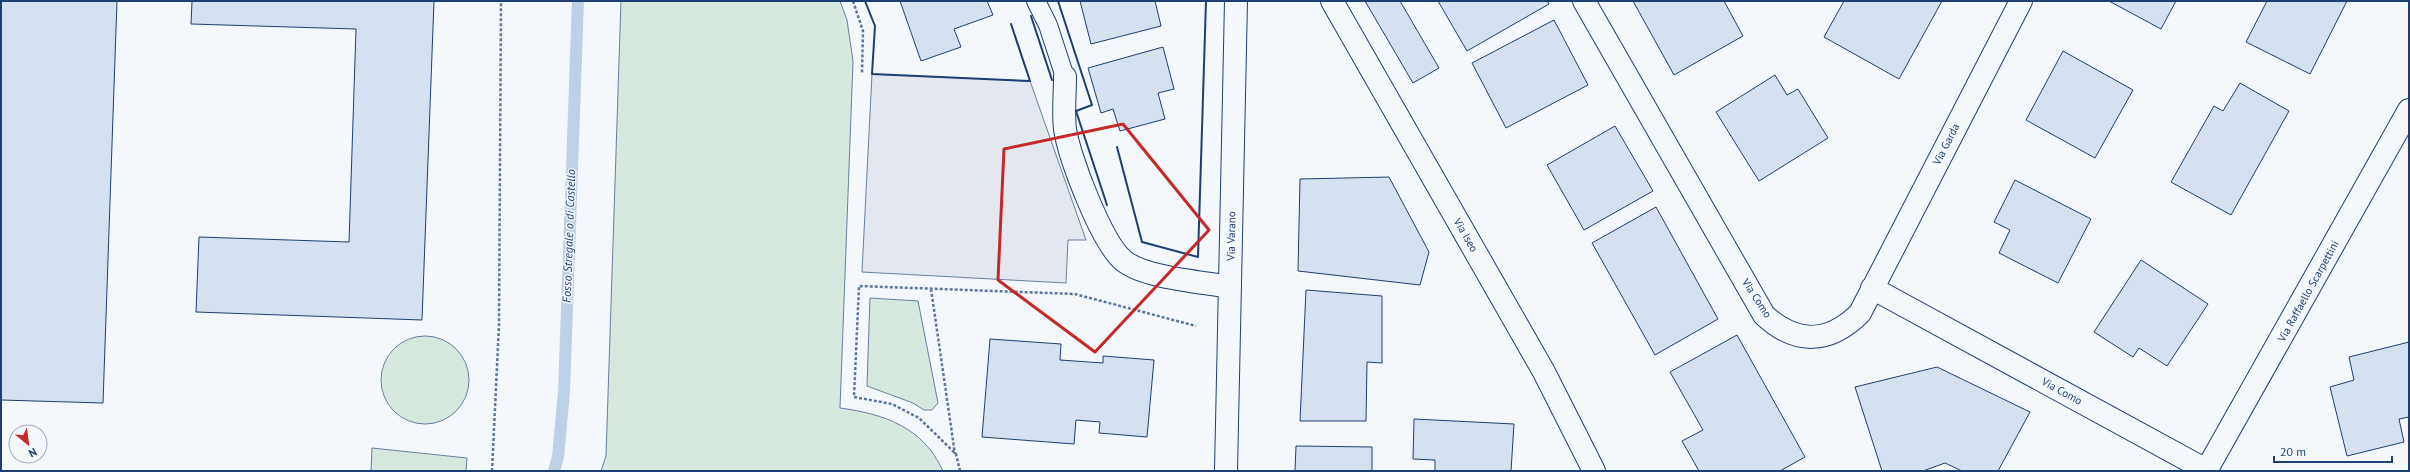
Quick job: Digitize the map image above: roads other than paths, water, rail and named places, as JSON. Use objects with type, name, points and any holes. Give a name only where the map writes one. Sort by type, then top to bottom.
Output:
[{"type":"street","name":"Via Varano","points":[[1226,471],[1236,1]]},
{"type":"street","name":"Via Iseo","points":[[1332,1],[1544,372],[1594,471]]},
{"type":"street","name":"Via Como","points":[[1584,1],[1764,315],[1778,327],[1794,335],[1812,337],[1831,334],[1847,326],[1860,313],[1872,288],[2206,470]]},
{"type":"street","name":"Via Garda","points":[[1872,288],[2021,1]]},
{"type":"street","points":[[1065,77],[1064,112],[1069,147],[1100,224],[1114,249],[1124,261],[1153,274],[1230,287]]},
{"type":"street","name":"Via Raffaello Scarpettini","points":[[2206,470],[2408,119]]},
{"type":"lane","points":[[1036,1],[1048,25],[1065,77]]},
{"type":"waterway","name":"Fosso Stregale o di Castello","points":[[554,471],[558,457],[564,392],[578,1]]}]
